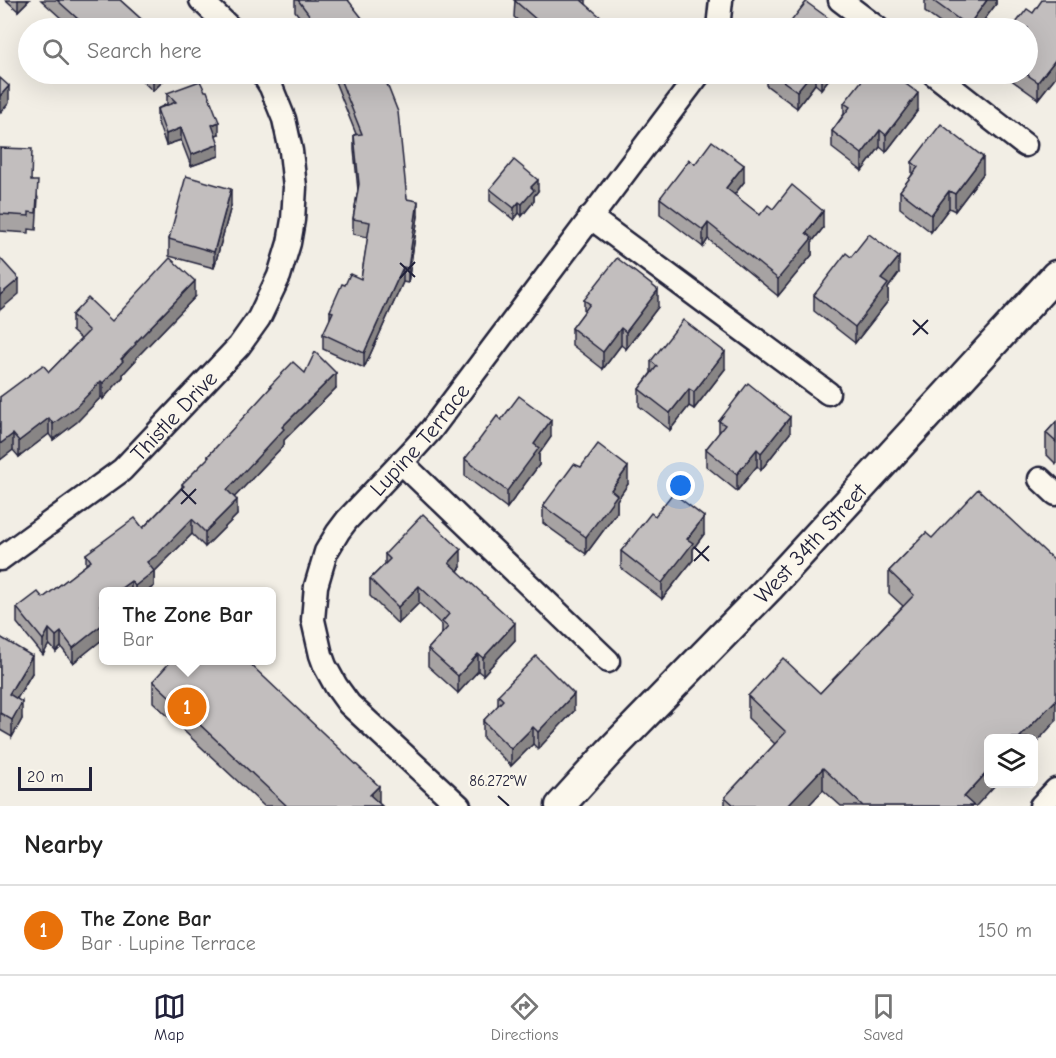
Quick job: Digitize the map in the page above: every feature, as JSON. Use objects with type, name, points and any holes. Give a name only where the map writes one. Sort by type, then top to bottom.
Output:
[{"type":"street","points":[[201,0],[220,18]]},
{"type":"street","points":[[719,18],[721,0]]},
{"type":"street","points":[[840,0],[864,18]]},
{"type":"street","name":"Thistle Drive","points":[[0,559],[122,470],[239,346],[259,318],[279,276],[289,243],[295,187],[284,119],[269,84]]},
{"type":"street","name":"Lupine Terrace","points":[[459,806],[349,704],[330,676],[321,655],[313,620],[316,586],[326,552],[347,520],[431,430],[691,84]]},
{"type":"street","points":[[947,84],[1025,145]]},
{"type":"street","points":[[590,217],[828,393]]},
{"type":"street","name":"West 34th Street","points":[[560,806],[609,752],[769,588],[1056,275]]},
{"type":"street","points":[[401,462],[608,661]]},
{"type":"street","points":[[1041,806],[1056,790]]},
{"type":"building","points":[[57,0],[120,0],[140,18],[77,18]]},
{"type":"building","points":[[298,0],[348,0],[362,18],[312,18]]},
{"type":"building","points":[[514,0],[581,0],[602,18],[535,18]]},
{"type":"building","points":[[932,0],[987,0],[974,18],[957,18]]},
{"type":"building","points":[[1042,0],[1056,0],[1056,59],[1038,82],[1038,18],[1020,18],[1027,9],[1033,13]]},
{"type":"building","points":[[806,2],[828,18],[794,18]]},
{"type":"building","points":[[0,78],[9,86],[0,96]]},
{"type":"building","points":[[192,84],[202,84],[207,91],[219,122],[212,125],[219,144],[191,155],[181,128],[166,134],[157,109],[176,102],[167,93]]},
{"type":"building","points":[[342,84],[387,84],[398,112],[407,199],[418,201],[408,268],[403,267],[364,353],[323,334],[342,284],[345,285],[350,274],[361,279],[370,222],[353,219],[359,184],[354,135],[362,134]]},
{"type":"building","points":[[787,84],[803,84],[797,91]]},
{"type":"building","points":[[859,84],[906,84],[918,93],[886,135],[880,130],[862,154],[832,131],[850,107],[844,103]]},
{"type":"building","points":[[941,124],[983,157],[955,194],[949,191],[931,215],[900,191],[918,167],[912,162]]},
{"type":"building","points":[[712,141],[744,165],[726,188],[760,215],[768,205],[773,209],[792,185],[823,211],[806,233],[812,238],[778,279],[708,223],[703,230],[660,198],[689,160],[695,164]]},
{"type":"building","points":[[0,148],[32,149],[31,181],[38,181],[36,213],[29,212],[29,216],[0,214]]},
{"type":"building","points":[[514,160],[538,180],[531,187],[534,190],[522,204],[519,202],[514,208],[490,189]]},
{"type":"building","points":[[186,176],[231,189],[214,252],[169,239]]},
{"type":"building","points":[[869,234],[899,257],[881,279],[888,284],[855,327],[814,295],[846,253],[851,257]]},
{"type":"building","points":[[0,258],[19,279],[0,295]]},
{"type":"building","points":[[170,258],[195,281],[135,343],[121,359],[123,361],[103,383],[101,381],[77,406],[53,424],[49,418],[19,441],[13,434],[0,444],[0,397],[43,365],[49,372],[89,331],[72,315],[88,298],[112,321]]},
{"type":"building","points":[[617,258],[658,290],[626,332],[621,328],[603,352],[572,328],[590,304],[584,300]]},
{"type":"building","points":[[683,320],[725,352],[694,392],[689,389],[670,413],[639,389],[657,366],[651,361]]},
{"type":"building","points":[[315,352],[336,373],[282,427],[284,429],[227,490],[237,500],[205,532],[192,519],[157,555],[147,562],[154,571],[135,586],[131,581],[123,587],[99,587],[99,627],[73,648],[61,632],[56,636],[49,629],[43,640],[17,608],[38,592],[43,598],[91,561],[86,554],[135,518],[143,528],[184,486],[182,484],[209,457],[293,362],[305,373]]},
{"type":"building","points":[[748,383],[790,417],[761,453],[757,449],[737,474],[706,449],[725,425],[719,421]]},
{"type":"building","points":[[519,396],[551,420],[534,444],[539,448],[507,491],[465,459],[497,416],[501,420]]},
{"type":"building","points":[[1056,422],[1056,442],[1046,433]]},
{"type":"building","points":[[598,444],[628,467],[611,490],[617,495],[586,537],[543,506],[574,464],[581,467]]},
{"type":"building","points":[[978,489],[1056,562],[1056,700],[1023,734],[984,734],[984,775],[964,797],[974,806],[863,806],[823,768],[787,806],[735,806],[725,797],[786,732],[748,696],[783,658],[820,693],[914,595],[889,571],[926,533],[932,538]]},
{"type":"building","points":[[673,493],[704,517],[687,539],[693,543],[662,583],[621,551],[651,513],[655,516]]},
{"type":"building","points":[[423,514],[461,550],[449,563],[515,623],[483,658],[478,654],[458,676],[428,649],[448,627],[442,622],[449,614],[419,586],[398,607],[370,579],[390,559],[385,554]]},
{"type":"building","points":[[0,637],[32,656],[9,694],[22,702],[12,720],[0,713]]},
{"type":"building","points":[[536,656],[574,694],[538,732],[533,727],[511,749],[483,721],[503,700],[498,695]]},
{"type":"building","points":[[167,665],[251,665],[379,786],[370,795],[382,806],[287,806],[153,681]]},
{"type":"place","name":"The Zone Bar","points":[[187,707]]}]
